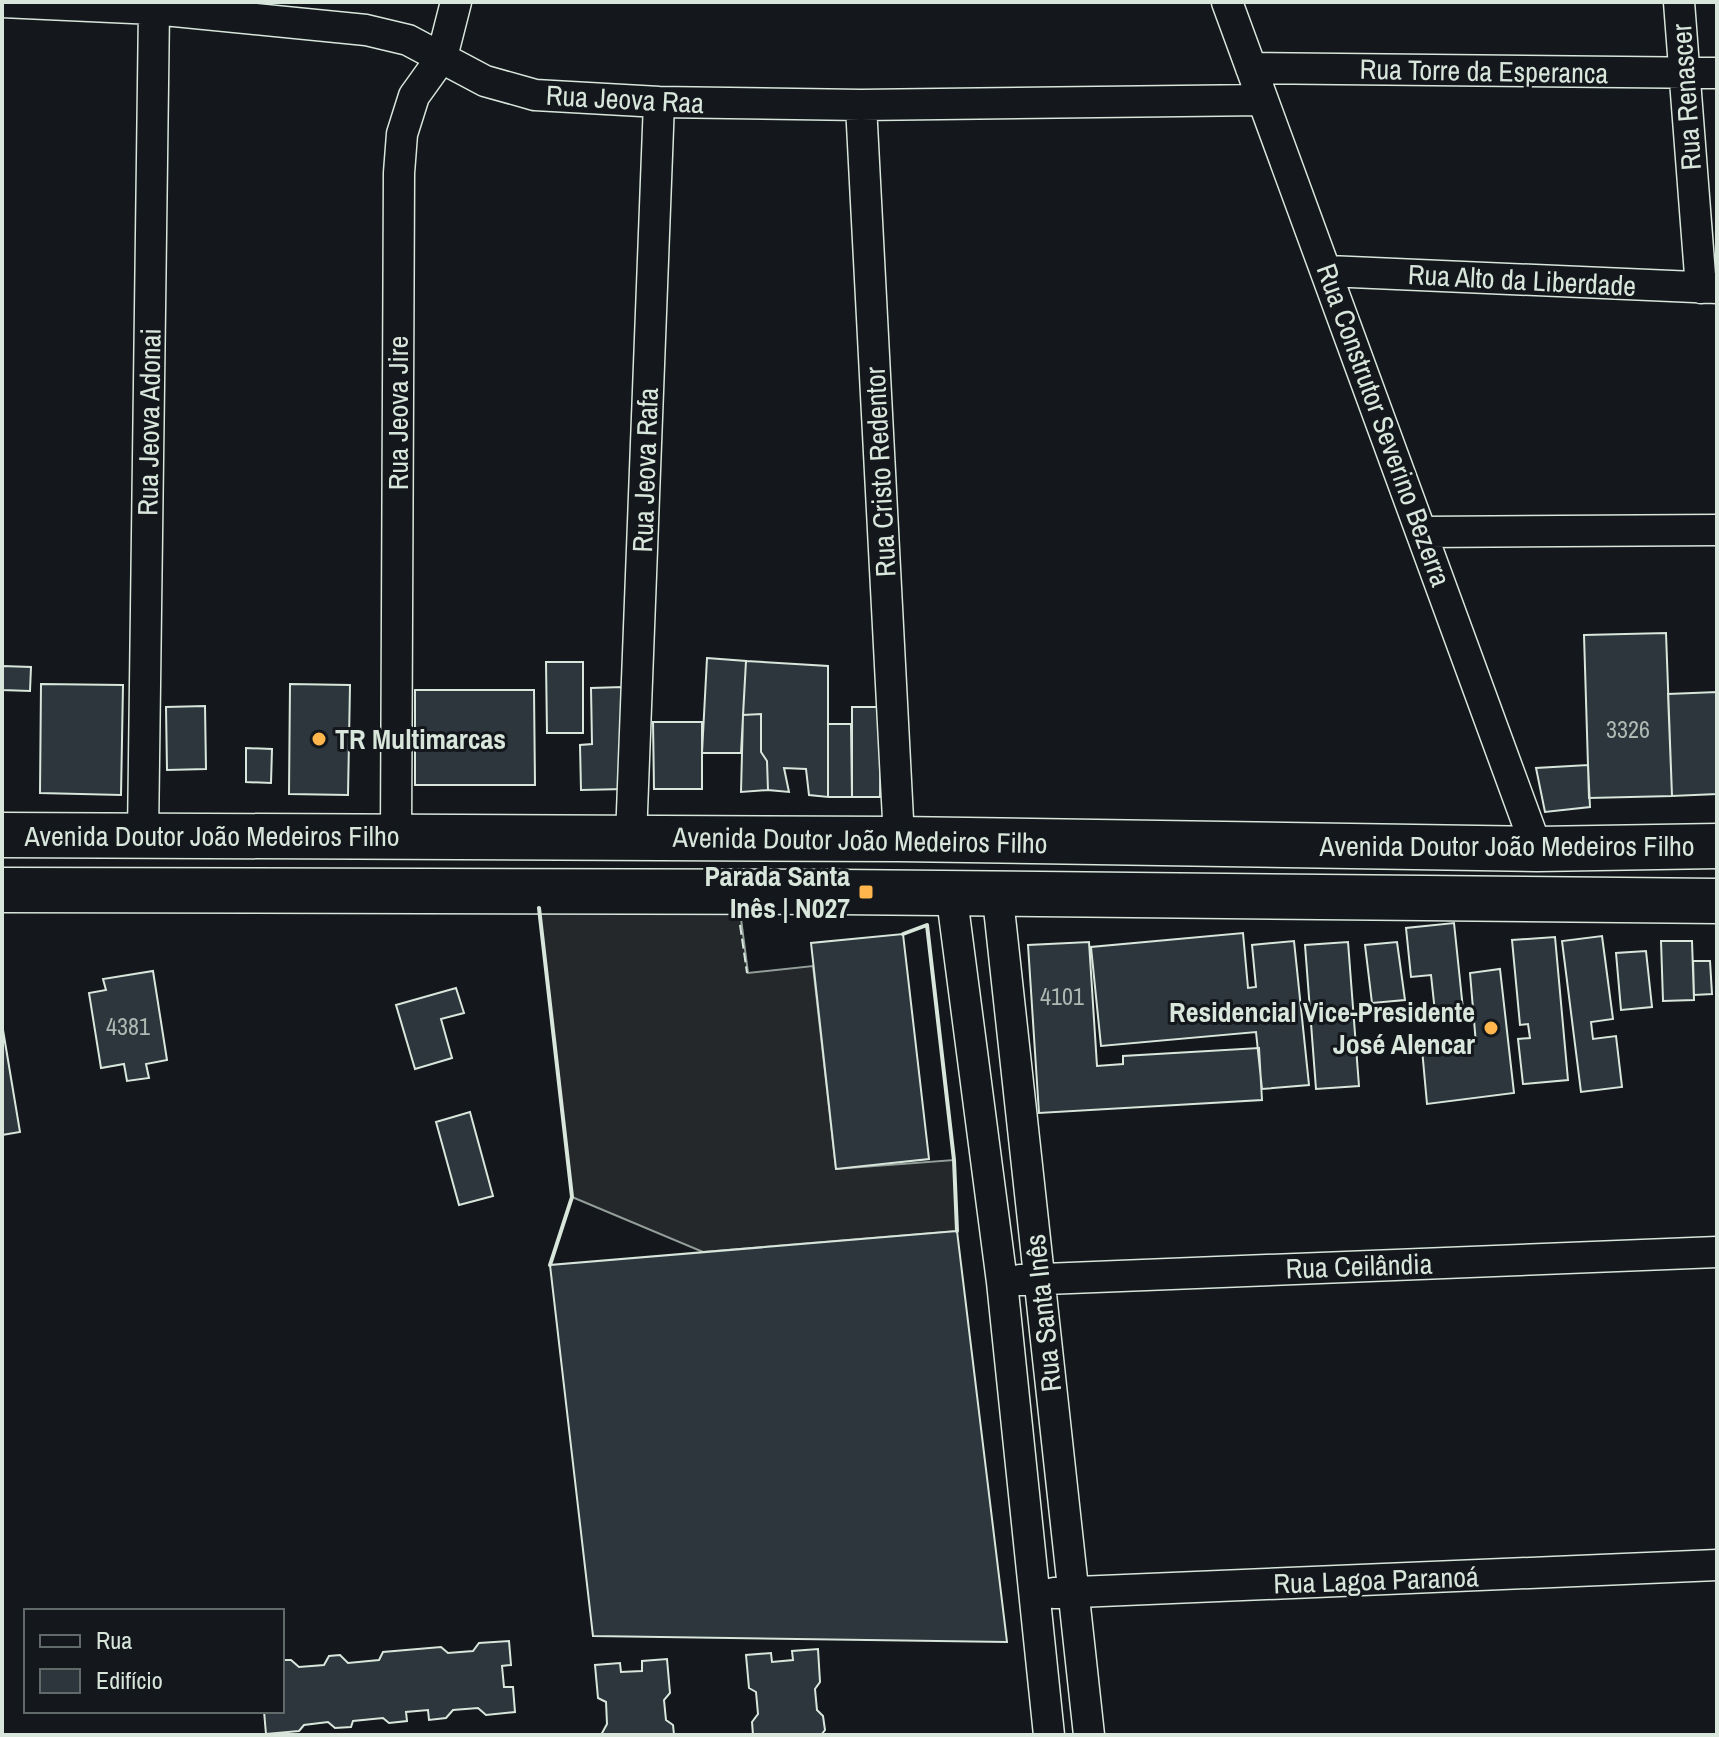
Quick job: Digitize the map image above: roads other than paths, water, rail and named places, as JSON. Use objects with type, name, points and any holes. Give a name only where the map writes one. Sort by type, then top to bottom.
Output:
[{"type":"main road","name":"Avenida Doutor João Medeiros Filho","points":[[2,835],[899,839],[1537,849],[1717,846]]},
{"type":"main road","name":"Avenida Doutor João Medeiros Filho","points":[[2,890],[997,890],[1717,901]]},
{"type":"street","name":"Rua Jeova Raa","points":[[2,2],[154,9],[366,30],[408,40],[485,81],[535,95],[659,102],[861,105],[1262,100]]},
{"type":"street","name":"Rua Jeova Jire","points":[[396,836],[399,173],[402,134],[414,96],[442,57],[456,2]]},
{"type":"street","name":"Rua Construtor Severino Bezerra","points":[[1227,2],[1424,532],[1537,849]]},
{"type":"street","name":"Rua Renascer","points":[[1679,2],[1683,73],[1709,288]]},
{"type":"street","name":"Rua Jeova Adonai","points":[[143,835],[154,9]]},
{"type":"street","name":"Rua Torre da Esperanca","points":[[1251,68],[1717,73]]},
{"type":"street","name":"Rua Jeova Rafa","points":[[631,838],[659,102]]},
{"type":"street","name":"Rua Cristo Redentor","points":[[861,105],[899,839]]},
{"type":"street","name":"Rua Alto da Liberdade","points":[[1328,271],[1709,288]]},
{"type":"street","points":[[1424,532],[1717,530]]},
{"type":"street","name":"Rua Santa Inês","points":[[997,890],[1089,1735]]},
{"type":"street","name":"Rua Santa Inês","points":[[951,891],[1002,1282],[1049,1735]]},
{"type":"street","name":"Rua Ceilândia","points":[[1002,1282],[1039,1278],[1717,1252]]},
{"type":"street","name":"Rua Lagoa Paranoá","points":[[1036,1593],[1717,1565]]},
{"type":"place","name":"TR Multimarcas","points":[[319,739]]},
{"type":"place","name":"Parada Santa Inês | N027","points":[[866,892]]},
{"type":"place","name":"Residencial Vice-Presidente José Alencar","points":[[1491,1028]]}]
